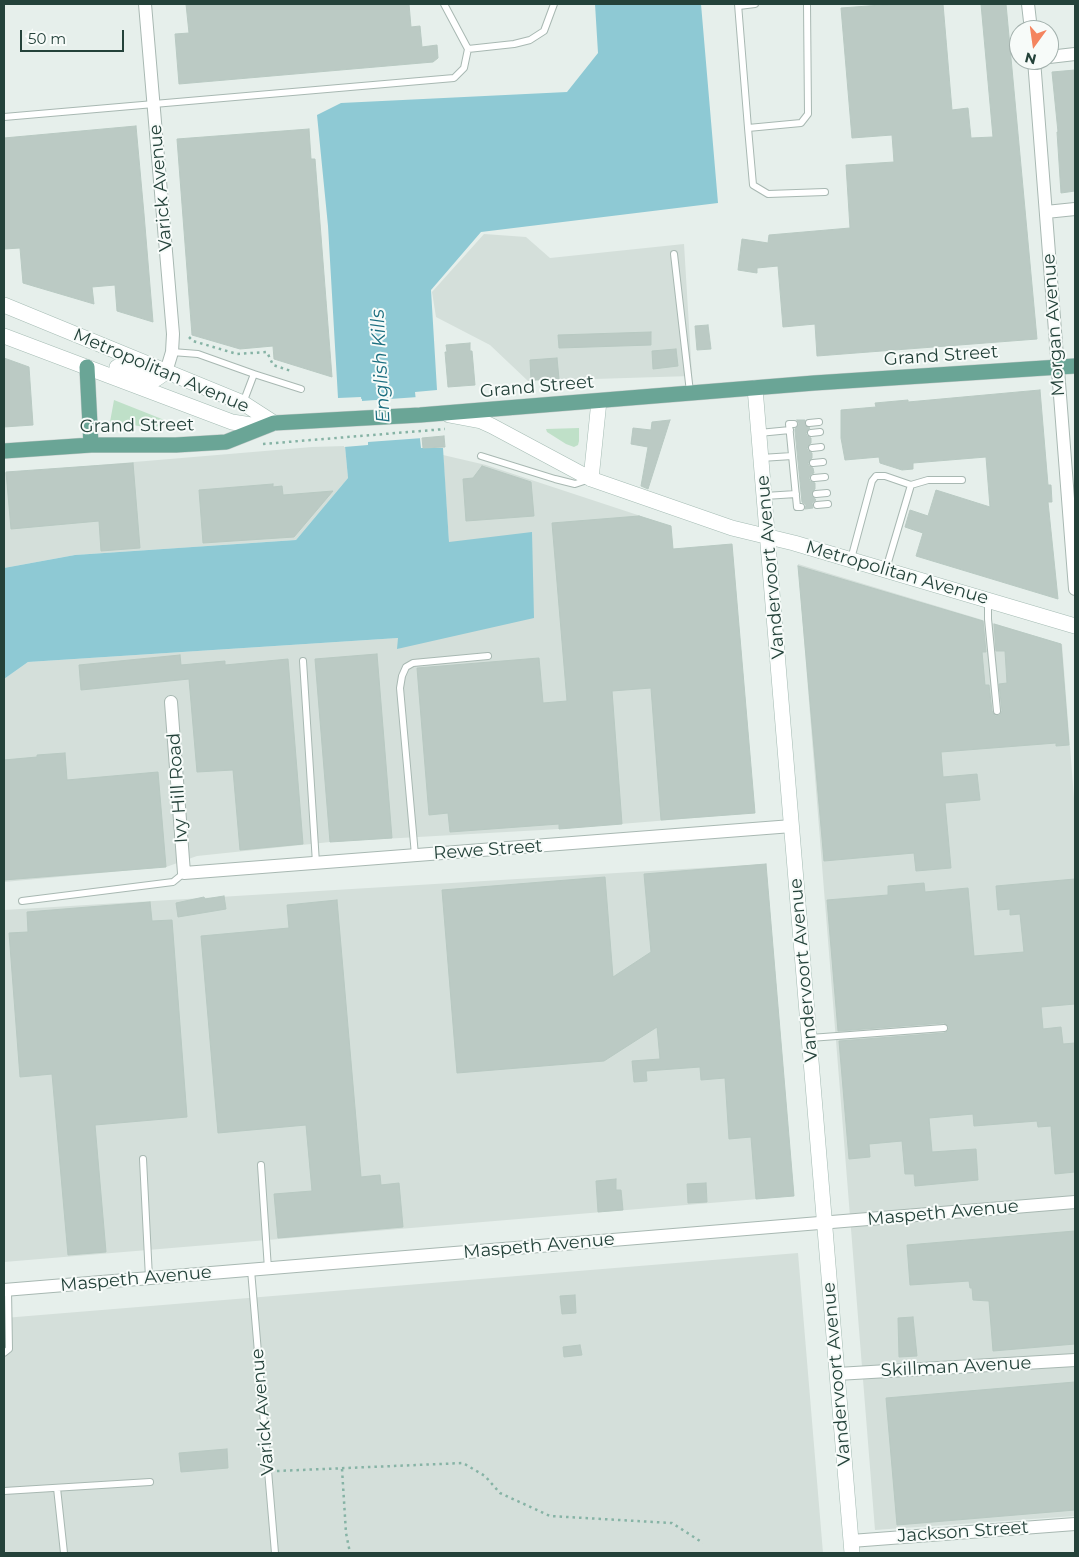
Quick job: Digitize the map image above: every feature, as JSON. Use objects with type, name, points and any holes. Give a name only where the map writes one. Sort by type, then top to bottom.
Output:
[{"type":"main road","name":"Metropolitan Avenue","points":[[4,305],[243,403],[274,424]]},
{"type":"main road","points":[[4,331],[54,344],[148,379],[156,379],[166,372]]},
{"type":"main road","name":"Metropolitan Avenue","points":[[4,336],[232,422],[251,425],[274,424]]},
{"type":"main road","name":"Grand Street","points":[[4,451],[92,445],[176,445],[226,442],[274,424],[1075,366]]},
{"type":"main road","points":[[87,367],[92,445]]},
{"type":"main road","name":"Vandervoort Avenue","points":[[755,388],[852,1547]]},
{"type":"main road","points":[[591,479],[599,401]]},
{"type":"main road","name":"Metropolitan Avenue","points":[[440,413],[481,421],[591,479],[743,532],[794,542],[1075,626]]},
{"type":"street","name":"Varick Avenue","points":[[145,4],[173,334],[172,352],[166,372]]},
{"type":"street","points":[[1028,4],[1030,20]]},
{"type":"street","points":[[1059,56],[1075,54]]},
{"type":"street","name":"Morgan Avenue","points":[[1035,70],[1057,367],[1069,452],[1075,589]]},
{"type":"street","points":[[1046,212],[1075,209]]},
{"type":"street","name":"Ivy Hill Road","points":[[172,702],[184,874]]},
{"type":"street","name":"Rewe Street","points":[[184,874],[792,826]]},
{"type":"street","name":"Maspeth Avenue","points":[[6,1290],[1075,1202]]},
{"type":"street","name":"Skillman Avenue","points":[[837,1374],[1075,1360]]},
{"type":"street","name":"Jackson Street","points":[[852,1547],[1075,1524]]},
{"type":"lane","points":[[4,117],[454,78],[464,68],[468,49],[444,4]]},
{"type":"lane","points":[[468,49],[514,44],[530,40],[544,31],[554,4]]},
{"type":"lane","points":[[754,4],[739,5],[753,185],[768,194],[825,192]]},
{"type":"lane","points":[[748,128],[801,123],[808,114],[807,4]]},
{"type":"lane","points":[[674,254],[690,393]]},
{"type":"lane","points":[[172,352],[198,354],[301,389]]},
{"type":"lane","points":[[243,403],[254,374]]},
{"type":"lane","points":[[809,422],[818,422]]},
{"type":"lane","points":[[794,424],[789,424],[796,465],[797,507],[801,507]]},
{"type":"lane","points":[[811,433],[820,432]]},
{"type":"lane","points":[[759,433],[792,433]]},
{"type":"lane","points":[[812,448],[822,447]]},
{"type":"lane","points":[[762,458],[793,452]]},
{"type":"lane","points":[[481,456],[575,484],[591,479]]},
{"type":"lane","points":[[813,463],[823,462]]},
{"type":"lane","points":[[850,560],[872,482],[876,476],[885,476],[911,485],[928,480],[962,480]]},
{"type":"lane","points":[[814,478],[825,477]]},
{"type":"lane","points":[[886,570],[911,485]]},
{"type":"lane","points":[[816,494],[827,493]]},
{"type":"lane","points":[[765,496],[797,495]]},
{"type":"lane","points":[[816,505],[828,504]]},
{"type":"lane","points":[[988,599],[988,620],[997,711]]},
{"type":"lane","points":[[415,855],[400,688],[402,676],[406,667],[413,663],[488,656]]},
{"type":"lane","points":[[303,662],[316,863]]},
{"type":"lane","points":[[22,901],[172,882],[184,874]]},
{"type":"lane","points":[[810,1038],[944,1028]]},
{"type":"lane","points":[[143,1160],[149,1278]]},
{"type":"lane","points":[[261,1165],[268,1268]]},
{"type":"lane","name":"Varick Avenue","points":[[251,1270],[275,1553]]},
{"type":"lane","points":[[4,1353],[9,1349],[6,1290]]},
{"type":"lane","points":[[4,1491],[150,1482]]},
{"type":"lane","points":[[56,1488],[64,1553]]},
{"type":"path","points":[[189,337],[237,354],[267,352],[273,365],[291,371]]},
{"type":"path","points":[[238,437],[263,444],[441,430]]},
{"type":"path","points":[[268,1472],[463,1464],[485,1476],[500,1493],[550,1516],[672,1523],[703,1542]]},
{"type":"path","points":[[342,1469],[346,1532],[350,1553]]},
{"type":"shaded area","points":[[484,234],[526,237],[550,258],[684,244],[692,376],[528,381],[490,345],[436,317],[432,292]]},
{"type":"shaded area","points":[[345,446],[348,478],[296,540],[75,555],[4,568],[4,473],[312,447]]},
{"type":"shaded area","points":[[443,455],[486,465],[671,526],[673,549],[732,544],[755,813],[559,829],[330,842],[197,856],[166,867],[4,882],[4,679],[28,662],[398,638],[398,649],[449,542]]},
{"type":"shaded area","points":[[798,564],[1062,644],[1075,811],[1075,1516],[875,1530]]},
{"type":"shaded area","points":[[766,864],[794,1196],[4,1262],[4,910]]},
{"type":"shaded area","points":[[798,1253],[823,1553],[4,1553],[4,1318]]},
{"type":"green space","points":[[114,400],[177,425],[146,427],[110,422]]},
{"type":"green space","points":[[579,428],[578,445],[574,447],[547,432],[546,429]]},
{"type":"water","name":"English Kills","points":[[595,4],[701,4],[718,203],[481,232],[431,290],[437,390],[415,392],[421,448],[443,448],[449,542],[532,532],[534,618],[397,649],[398,638],[28,662],[4,679],[4,568],[75,555],[296,540],[348,478],[345,446],[366,443],[361,397],[338,398],[328,226],[317,115],[341,103],[567,92],[598,53]]},
{"type":"pier","points":[[418,397],[423,438],[368,442],[368,445],[344,447],[344,444],[363,441],[358,399],[362,399],[362,401]]},
{"type":"building","points":[[186,4],[409,4],[411,27],[420,26],[422,47],[437,45],[438,58],[433,62],[179,84],[175,34],[189,33]]},
{"type":"building","points":[[895,4],[943,4],[952,110],[968,108],[971,138],[993,137],[981,4],[1006,4],[1009,36],[1009,70],[1012,70],[1037,339],[817,356],[815,324],[783,327],[778,266],[757,268],[757,273],[738,270],[742,239],[768,243],[769,235],[850,228],[846,165],[894,162],[892,135],[852,138],[841,8]]},
{"type":"building","points":[[1075,70],[1075,191],[1061,193],[1058,132],[1052,72]]},
{"type":"building","points":[[136,126],[153,322],[117,311],[115,285],[92,287],[94,304],[23,283],[20,248],[4,249],[4,138]]},
{"type":"building","points":[[309,129],[311,159],[315,159],[332,377],[274,359],[273,346],[240,349],[192,335],[177,139]]},
{"type":"building","points":[[708,325],[711,349],[697,350],[695,326]]},
{"type":"building","points":[[651,332],[651,345],[559,348],[558,335]]},
{"type":"building","points":[[470,343],[475,385],[448,387],[446,345]]},
{"type":"building","points":[[676,349],[678,366],[653,369],[652,351]]},
{"type":"building","points":[[4,358],[29,367],[33,425],[4,427]]},
{"type":"building","points":[[557,358],[559,379],[531,380],[530,360]]},
{"type":"building","points":[[1040,390],[1048,485],[1051,485],[1052,502],[1048,502],[1058,599],[916,556],[923,533],[905,527],[910,510],[928,516],[936,490],[990,507],[986,457],[913,463],[913,469],[902,470],[880,463],[879,457],[845,460],[841,438],[841,410],[876,407],[875,403],[908,400],[908,402]]},
{"type":"building","points":[[670,420],[648,489],[641,486],[648,447],[631,444],[633,428],[651,430],[652,422]]},
{"type":"building","points":[[797,420],[805,420],[805,425],[810,428],[806,433],[811,438],[811,443],[807,448],[812,453],[812,458],[808,463],[813,468],[814,473],[809,478],[810,481],[815,483],[815,489],[811,494],[816,500],[812,503],[813,508],[805,509],[806,505],[802,502],[795,431],[799,424]]},
{"type":"building","points":[[444,436],[445,447],[423,448],[422,438]]},
{"type":"building","points":[[133,463],[140,548],[101,551],[99,521],[11,529],[6,472]]},
{"type":"building","points":[[482,466],[531,482],[534,516],[466,521],[463,479],[473,478]]},
{"type":"building","points":[[273,484],[273,487],[282,486],[283,495],[333,491],[294,537],[203,543],[199,490]]},
{"type":"building","points":[[639,516],[671,526],[673,549],[732,544],[755,813],[661,820],[651,688],[612,691],[622,824],[559,829],[559,824],[450,832],[448,813],[429,815],[417,668],[539,658],[543,703],[567,701],[552,523]]},
{"type":"building","points":[[798,566],[983,621],[986,652],[982,652],[985,685],[989,685],[992,711],[995,716],[1000,715],[1002,711],[999,684],[1007,683],[1005,651],[996,651],[994,624],[1061,644],[1069,745],[1056,746],[1056,743],[941,752],[943,777],[977,774],[980,800],[945,803],[951,868],[916,871],[914,853],[824,861]]},
{"type":"building","points":[[377,654],[392,838],[330,842],[315,659]]},
{"type":"building","points":[[180,655],[181,665],[225,661],[225,665],[288,659],[303,844],[240,850],[233,770],[197,772],[189,679],[81,690],[79,665]]},
{"type":"building","points":[[65,753],[67,780],[158,772],[166,867],[4,880],[4,760]]},
{"type":"building","points":[[766,864],[794,1196],[756,1199],[751,1137],[729,1139],[725,1078],[701,1080],[700,1067],[646,1071],[647,1081],[634,1082],[632,1061],[660,1059],[657,1027],[604,1061],[457,1073],[442,890],[605,877],[613,977],[651,952],[644,874]]},
{"type":"building","points":[[1075,879],[1075,1004],[1041,1007],[1043,1029],[1061,1027],[1063,1044],[1075,1043],[1075,1172],[1055,1174],[1051,1126],[1038,1127],[1037,1121],[974,1126],[973,1114],[929,1118],[932,1152],[976,1149],[978,1180],[915,1186],[914,1174],[905,1174],[902,1141],[869,1144],[870,1157],[849,1159],[839,1041],[944,1033],[948,1031],[949,1027],[944,1023],[838,1031],[827,900],[888,895],[888,886],[924,883],[925,892],[968,888],[974,956],[1024,952],[1020,914],[1010,915],[1010,909],[998,910],[996,886]]},
{"type":"building","points":[[224,896],[226,909],[178,917],[176,903],[204,897],[205,899]]},
{"type":"building","points":[[337,900],[361,1177],[380,1175],[381,1185],[399,1183],[403,1227],[278,1238],[274,1194],[312,1191],[306,1125],[218,1133],[201,936],[289,928],[287,905]]},
{"type":"building","points":[[150,902],[152,921],[172,920],[187,1117],[95,1125],[106,1252],[68,1255],[52,1074],[20,1077],[9,933],[28,932],[27,912]]},
{"type":"building","points":[[616,1179],[616,1190],[621,1190],[623,1210],[598,1212],[596,1181]]},
{"type":"building","points":[[706,1183],[707,1202],[688,1203],[687,1184]]},
{"type":"building","points":[[1075,1231],[1075,1344],[993,1351],[989,1301],[973,1300],[969,1281],[910,1285],[907,1245]]},
{"type":"building","points":[[575,1295],[576,1313],[562,1314],[560,1296]]},
{"type":"building","points":[[913,1317],[917,1356],[899,1357],[898,1318]]},
{"type":"building","points":[[580,1345],[582,1355],[564,1357],[563,1347]]},
{"type":"building","points":[[1075,1382],[1075,1510],[897,1525],[886,1398]]},
{"type":"building","points":[[227,1449],[228,1468],[181,1472],[179,1453]]}]
